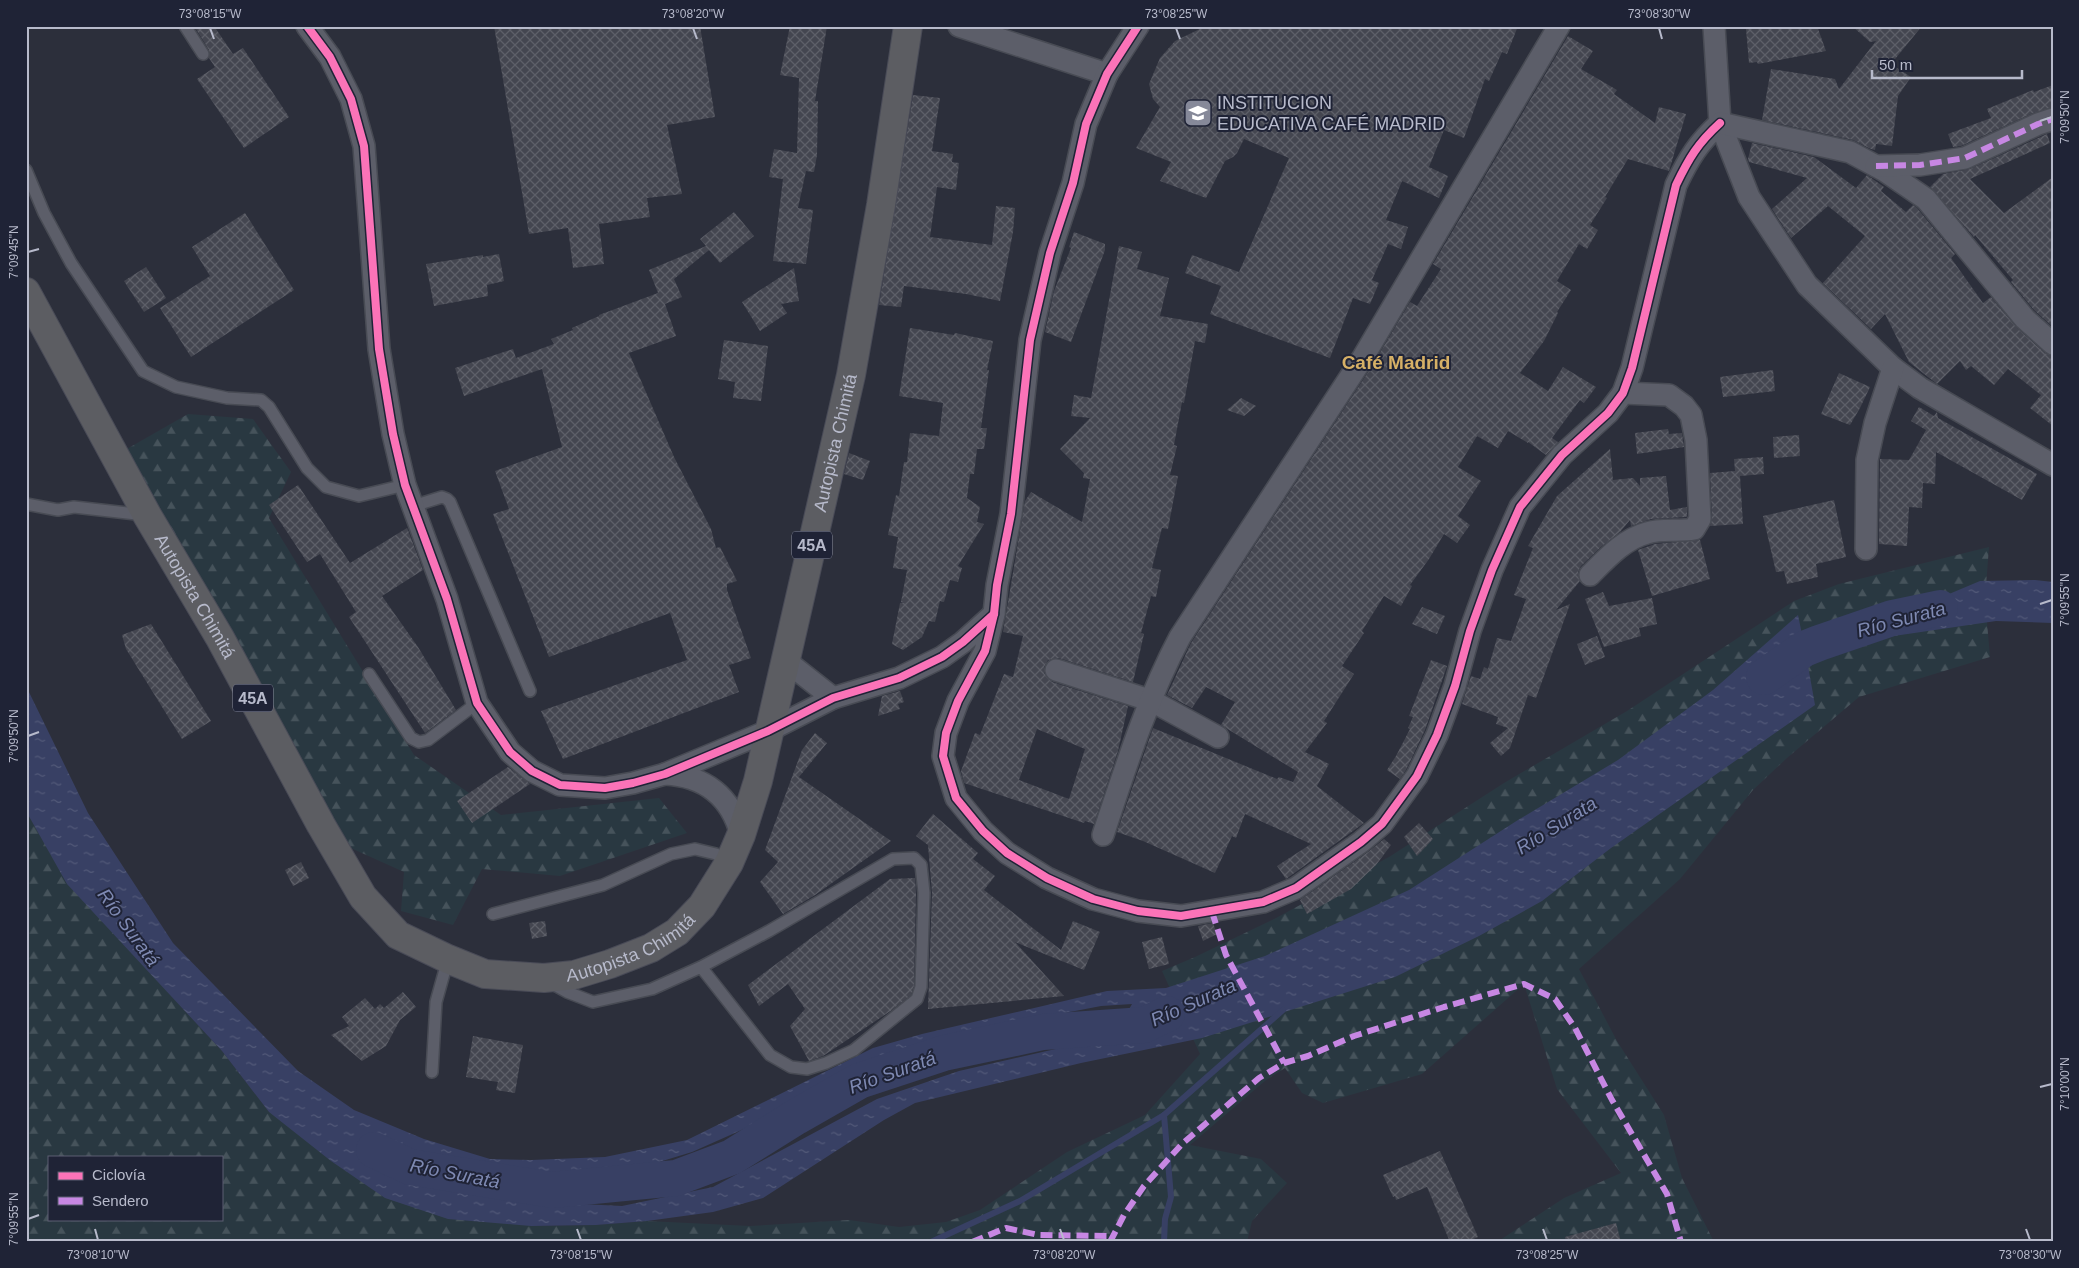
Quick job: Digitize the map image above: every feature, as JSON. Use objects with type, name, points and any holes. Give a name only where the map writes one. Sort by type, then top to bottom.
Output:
[{"type":"highway","name":"Autopista Chimitá","points":[[26,292],[147,515],[220,638],[321,825],[363,897],[398,935],[485,974],[544,978],[574,975],[610,964],[650,948],[677,932],[702,906],[729,863],[742,835],[758,782],[768,731],[786,661],[851,376],[881,205],[908,26]]},
{"type":"street","points":[[307,26],[330,57],[351,99],[364,146],[379,350],[393,434],[405,485],[447,598],[477,704],[510,752],[532,771],[560,784],[605,788],[634,783],[665,774],[768,731],[833,698],[899,678],[942,657],[963,642],[994,614]]},
{"type":"street","points":[[959,26],[1107,74]]},
{"type":"street","points":[[1138,26],[1107,74],[1086,124],[1073,183],[1050,252],[1030,340],[1011,514],[997,585],[994,614],[985,651],[958,701],[946,733],[943,756],[956,798],[983,831],[1007,853],[1048,878],[1093,899],[1138,911],[1181,916],[1263,902],[1296,888],[1362,842],[1382,824],[1402,799],[1418,776],[1437,736],[1456,686],[1470,631],[1492,570],[1520,508],[1562,455],[1608,413],[1623,393],[1632,368],[1676,186],[1701,140],[1720,123]]},
{"type":"street","points":[[1103,835],[1164,666],[1180,636],[1362,359],[1559,26]]},
{"type":"street","points":[[1714,26],[1720,123],[1749,197],[1807,285],[1893,368],[1928,393],[2053,465]]},
{"type":"street","points":[[1876,166],[1920,165],[1965,158],[2038,124],[2053,119]]},
{"type":"street","points":[[1720,123],[1850,152],[1876,166],[1926,199],[2026,320],[2053,344]]},
{"type":"street","points":[[1866,549],[1867,460],[1875,423],[1893,368]]},
{"type":"street","points":[[1590,575],[1629,540],[1647,533],[1694,529],[1700,518],[1696,440],[1691,414],[1669,395],[1623,393]]},
{"type":"street","points":[[786,661],[833,698]]},
{"type":"street","points":[[1056,670],[1152,702],[1218,737]]},
{"type":"street","points":[[665,774],[693,778],[717,792],[733,811],[742,835]]},
{"type":"lane","points":[[185,26],[203,54]]},
{"type":"lane","points":[[26,170],[44,213],[71,263],[143,371],[176,387],[226,398],[261,400],[269,407],[307,468],[326,487],[359,496],[405,485]]},
{"type":"lane","points":[[413,506],[442,497],[447,498],[450,502],[530,691]]},
{"type":"lane","points":[[30,505],[58,510],[74,508],[147,515]]},
{"type":"lane","points":[[369,674],[411,738],[419,742],[428,740],[477,704]]},
{"type":"lane","points":[[493,914],[603,885],[671,854],[695,849],[716,854],[729,863]]},
{"type":"lane","points":[[544,978],[567,992],[593,1002],[652,989],[701,967],[768,931],[893,859],[914,858],[921,865],[924,893],[920,987],[917,999],[854,1050],[826,1063],[807,1069],[791,1067],[770,1055],[701,967]]},
{"type":"lane","points":[[432,1072],[436,1002],[448,959]]},
{"type":"green space","points":[[188,414],[253,419],[291,472],[269,518],[414,755],[501,815],[659,798],[687,833],[560,876],[482,869],[453,925],[401,911],[404,872],[344,845],[125,450]]},
{"type":"green space","points":[[1989,547],[1985,599],[1990,657],[1859,697],[1787,758],[1753,790],[1680,879],[1579,969],[1617,1041],[1664,1115],[1682,1178],[1714,1242],[1497,1242],[1564,1198],[1621,1173],[1557,1089],[1524,984],[1422,1074],[1323,1103],[1302,1093],[1285,1068],[1266,1080],[1190,1145],[1261,1159],[1287,1183],[1252,1221],[1247,1242],[26,1242],[26,811],[68,884],[222,1051],[269,1112],[531,1226],[596,1225],[647,1221],[750,1226],[849,1220],[899,1227],[946,1222],[980,1210],[1067,1152],[1145,1115],[1200,1054],[1162,971],[1276,918],[1389,857],[1504,783],[1627,711],[1794,601],[1839,584]]},
{"type":"water","points":[[2035,580],[2053,582],[2053,623],[1996,621],[1805,649],[1892,618],[1980,581]]},
{"type":"water","points":[[1798,615],[1815,705],[1611,848],[1542,901],[1479,936],[1395,977],[1202,1038],[1081,1063],[915,1103],[884,1120],[763,1198],[713,1212],[647,1221],[596,1225],[531,1226],[448,1219],[385,1198],[331,1161],[269,1112],[222,1051],[67,884],[26,811],[26,686],[88,813],[173,943],[298,1071],[354,1110],[424,1139],[490,1159],[531,1160],[605,1157],[687,1140],[873,1048],[922,1034],[1107,991],[1166,988],[1265,956],[1409,890],[1518,820],[1618,760],[1713,690]],"holes":[[[1132,1004],[1117,1031],[1060,1048],[959,1071],[877,1099],[713,1187],[622,1206],[539,1202],[485,1192],[399,1162],[455,1168],[512,1179],[581,1174],[659,1162],[692,1152],[764,1120],[821,1086],[888,1055],[976,1030],[1101,1006]]]},
{"type":"building","points":[[194,26],[214,26],[233,54],[243,48],[289,117],[244,148],[197,79],[215,67],[209,58],[209,50]]},
{"type":"building","points":[[494,26],[700,26],[715,117],[667,125],[682,194],[647,198],[650,217],[599,224],[604,264],[573,268],[568,228],[529,234]]},
{"type":"building","points":[[790,26],[827,26],[815,101],[818,101],[817,155],[814,172],[806,171],[798,208],[813,210],[806,264],[773,261],[783,179],[769,177],[774,149],[797,153],[799,78],[780,75]]},
{"type":"building","points":[[1206,26],[1518,26],[1507,54],[1502,52],[1489,81],[1485,79],[1464,138],[1444,130],[1429,167],[1448,176],[1439,198],[1402,181],[1386,220],[1408,227],[1401,249],[1388,244],[1372,280],[1379,283],[1370,304],[1353,298],[1330,358],[1210,314],[1221,286],[1185,273],[1192,255],[1239,272],[1289,158],[1244,139],[1237,153],[1225,161],[1206,198],[1160,181],[1171,162],[1136,148],[1160,107],[1153,99],[1149,84],[1160,58],[1175,41]]},
{"type":"building","points":[[1771,26],[1817,26],[1826,51],[1758,64],[1757,62],[1749,63],[1746,29]]},
{"type":"building","points":[[1852,26],[1922,26],[1891,64],[1911,77],[1898,96],[1892,146],[1876,144],[1875,150],[1853,140],[1762,120],[1771,69],[1835,79],[1839,89],[1876,41],[1870,42]]},
{"type":"building","points":[[1568,36],[1593,51],[1581,69],[1617,90],[1614,94],[1655,123],[1659,107],[1686,114],[1669,171],[1628,159],[1590,225],[1598,230],[1587,249],[1579,244],[1557,281],[1571,290],[1557,312],[1544,341],[1520,373],[1548,391],[1563,367],[1596,387],[1584,403],[1580,400],[1552,438],[1558,442],[1546,455],[1508,431],[1498,448],[1477,436],[1458,467],[1481,481],[1458,516],[1470,525],[1457,543],[1444,534],[1410,585],[1412,586],[1401,606],[1384,596],[1362,631],[1364,633],[1342,666],[1354,674],[1324,721],[1327,723],[1305,752],[1329,764],[1317,786],[1364,823],[1286,879],[1277,866],[1311,844],[1245,814],[1236,838],[1232,836],[1215,873],[1143,841],[1117,832],[1153,728],[1277,779],[1279,777],[1293,782],[1298,772],[1221,725],[1235,702],[1206,687],[1192,708],[1167,695],[1191,643],[1372,366],[1410,302],[1417,306],[1441,269],[1433,264]]},
{"type":"building","points":[[2053,85],[2053,107],[2033,113],[1961,146],[1953,147],[1948,134],[1991,118],[1987,109],[2033,90],[2034,92]]},
{"type":"building","points":[[913,95],[940,98],[932,151],[953,154],[952,162],[959,163],[956,190],[937,187],[930,237],[992,245],[996,206],[1015,208],[1013,232],[1000,301],[966,294],[904,286],[901,307],[879,305]]},
{"type":"building","points":[[2047,134],[2050,143],[1970,179],[2004,213],[2053,177],[2053,327],[2034,310],[2011,282],[2013,280],[1975,235],[1974,237],[1930,187],[1943,174],[1970,169]]},
{"type":"building","points":[[1752,143],[1814,157],[1856,188],[1867,175],[1884,187],[1881,191],[1906,212],[1913,205],[1917,208],[1955,254],[1951,258],[1983,303],[1991,297],[2017,328],[2045,353],[2053,356],[2053,426],[2030,408],[2041,395],[2008,369],[1994,385],[1971,366],[1966,370],[1960,361],[1937,384],[1909,362],[1885,314],[1871,329],[1823,283],[1865,236],[1828,206],[1791,238],[1772,209],[1807,178],[1749,162]]},
{"type":"building","points":[[734,212],[754,236],[720,263],[709,250],[674,279],[682,297],[665,304],[676,336],[629,353],[674,457],[711,529],[716,548],[720,547],[737,581],[727,584],[727,590],[751,658],[729,665],[739,692],[563,759],[541,711],[687,660],[670,613],[549,657],[493,514],[509,509],[495,471],[562,447],[542,369],[464,396],[455,368],[513,349],[516,358],[554,344],[551,339],[573,330],[572,328],[599,315],[658,293],[649,270],[706,246],[700,239]]},
{"type":"building","points":[[245,213],[294,290],[191,357],[160,308],[210,276],[192,247]]},
{"type":"building","points":[[1074,232],[1105,244],[1105,250],[1071,342],[1045,332],[1054,291],[1071,248],[1069,247]]},
{"type":"building","points":[[1119,246],[1142,252],[1137,269],[1169,278],[1160,316],[1208,324],[1205,343],[1195,341],[1184,403],[1182,402],[1174,445],[1177,446],[1170,475],[1178,476],[1168,529],[1162,528],[1152,568],[1161,570],[1156,597],[1151,596],[1141,633],[1144,634],[1133,682],[1059,658],[1048,660],[1044,667],[1044,673],[1052,682],[1128,706],[1118,751],[1094,824],[1085,821],[1084,823],[964,783],[961,771],[975,733],[980,735],[1004,674],[1013,677],[1023,636],[1003,632],[1025,501],[1031,492],[1082,522],[1090,479],[1083,478],[1084,473],[1060,449],[1090,418],[1071,416],[1074,395],[1091,398]],"holes":[[[1037,729],[1085,749],[1069,799],[1019,780]]]},
{"type":"building","points":[[499,254],[504,281],[487,285],[488,296],[434,306],[426,264]]},
{"type":"building","points":[[146,267],[166,298],[144,312],[124,281]]},
{"type":"building","points":[[794,268],[799,301],[781,304],[787,313],[760,331],[742,302]]},
{"type":"building","points":[[910,328],[954,335],[955,333],[993,341],[987,370],[989,370],[981,428],[987,428],[984,449],[977,449],[974,474],[970,474],[967,498],[980,507],[977,522],[984,524],[958,566],[962,568],[958,582],[950,580],[944,602],[940,601],[935,622],[929,621],[922,637],[903,650],[892,644],[900,603],[905,602],[901,602],[907,570],[893,568],[898,537],[888,535],[896,495],[899,496],[904,462],[907,462],[910,433],[939,436],[943,403],[899,396]]},
{"type":"building","points":[[724,340],[768,346],[761,401],[733,398],[735,382],[718,379]]},
{"type":"building","points":[[1773,370],[1775,391],[1723,397],[1720,377]]},
{"type":"building","points":[[1839,373],[1870,387],[1850,425],[1821,414]]},
{"type":"building","points":[[1241,398],[1256,406],[1244,416],[1227,410]]},
{"type":"building","points":[[1919,407],[1934,416],[1937,412],[1938,418],[2037,474],[2022,500],[1936,452],[1935,484],[1923,483],[1922,508],[1909,507],[1907,546],[1879,544],[1880,459],[1909,460],[1926,430],[1911,421]]},
{"type":"building","points":[[1668,429],[1669,434],[1682,433],[1684,447],[1637,454],[1635,433]]},
{"type":"building","points":[[1799,435],[1800,456],[1774,458],[1773,437]]},
{"type":"building","points":[[1610,449],[1613,480],[1633,478],[1640,486],[1640,478],[1666,476],[1670,510],[1687,507],[1687,516],[1651,519],[1631,526],[1630,520],[1620,532],[1581,566],[1578,572],[1580,581],[1556,610],[1570,604],[1536,698],[1528,695],[1510,748],[1501,756],[1490,743],[1508,728],[1496,724],[1498,717],[1462,704],[1471,676],[1480,679],[1484,667],[1488,669],[1497,638],[1511,641],[1526,599],[1514,595],[1533,548],[1528,546],[1557,496]]},
{"type":"building","points":[[849,453],[870,461],[863,480],[844,474]]},
{"type":"building","points":[[1763,457],[1764,474],[1740,476],[1743,524],[1710,526],[1712,518],[1710,473],[1735,471],[1734,459]]},
{"type":"building","points":[[298,485],[350,563],[407,528],[423,570],[382,596],[418,647],[456,710],[425,733],[349,617],[356,612],[320,554],[307,562],[269,505]]},
{"type":"building","points":[[1834,500],[1846,557],[1816,564],[1818,577],[1787,584],[1784,571],[1776,572],[1763,516]]},
{"type":"building","points":[[1700,540],[1710,579],[1652,596],[1638,550],[1655,544]]},
{"type":"building","points":[[1603,592],[1609,606],[1652,598],[1657,624],[1639,628],[1641,636],[1604,647],[1585,599]]},
{"type":"building","points":[[1422,607],[1445,616],[1437,634],[1412,624]]},
{"type":"building","points":[[151,624],[211,721],[182,739],[126,649],[122,635]]},
{"type":"building","points":[[1597,636],[1605,657],[1585,665],[1577,644]]},
{"type":"building","points":[[1431,660],[1447,666],[1425,730],[1400,779],[1387,770],[1410,729],[1408,728],[1413,717],[1409,716]]},
{"type":"building","points":[[900,691],[904,702],[898,704],[900,709],[878,716],[882,696]]},
{"type":"building","points":[[815,733],[827,743],[799,777],[891,841],[815,895],[783,914],[760,882],[778,862],[765,850],[802,750]]},
{"type":"building","points":[[508,767],[530,784],[472,823],[457,801]]},
{"type":"building","points":[[933,814],[978,853],[973,859],[995,876],[984,890],[1061,950],[1073,921],[1100,932],[1084,970],[1015,942],[1064,996],[928,1009],[932,893],[928,845],[916,836]]},
{"type":"building","points":[[1419,823],[1433,839],[1417,856],[1404,837]]},
{"type":"building","points":[[1384,839],[1391,845],[1376,865],[1351,889],[1307,914],[1300,900]]},
{"type":"building","points":[[301,862],[309,878],[293,886],[285,870]]},
{"type":"building","points":[[915,878],[914,986],[911,995],[892,1010],[823,1056],[809,1061],[790,1026],[805,1009],[788,984],[759,1006],[748,985],[890,879]]},
{"type":"building","points":[[545,921],[547,936],[532,939],[529,923]]},
{"type":"building","points":[[1213,923],[1217,934],[1203,941],[1198,926]]},
{"type":"building","points":[[1162,937],[1169,964],[1149,969],[1142,942]]},
{"type":"building","points":[[403,992],[416,1007],[400,1020],[386,1046],[362,1061],[331,1035],[349,1026],[342,1017],[365,998],[375,1009],[380,1004],[384,1008]]},
{"type":"building","points":[[473,1036],[523,1045],[515,1093],[496,1090],[498,1082],[466,1077]]},
{"type":"building","points":[[1440,1151],[1478,1237],[1466,1242],[1450,1242],[1427,1187],[1396,1200],[1383,1175]]},
{"type":"building","points":[[1616,1223],[1621,1242],[1566,1242],[1565,1237]]},
{"type":"waterway","name":"Río Surata","points":[[1764,677],[1804,649],[1819,643],[1892,618],[1940,608]]},
{"type":"waterway","points":[[931,1242],[1020,1201],[1164,1115],[1283,1010]]},
{"type":"waterway","name":"Río Suratá","points":[[374,1150],[410,1167],[552,1190],[676,1178],[732,1157],[859,1081],[944,1053],[1043,1032],[1144,1025],[1167,1014]]},
{"type":"waterway","points":[[1164,1115],[1171,1197],[1165,1219],[1164,1242]]},
{"type":"marked path","points":[[1876,166],[1920,165],[1965,158],[2038,124],[2053,119]]},
{"type":"marked path","points":[[1212,912],[1226,955],[1284,1063]]},
{"type":"marked path","points":[[1110,1242],[1124,1215],[1144,1186],[1182,1144],[1259,1078],[1284,1063],[1308,1056],[1354,1036],[1524,984],[1555,999],[1575,1028],[1612,1100],[1667,1194],[1681,1242]]},
{"type":"marked path","points":[[972,1242],[1006,1228],[1039,1235],[1113,1236]]},
{"type":"cycle path","points":[[307,26],[330,57],[351,99],[364,146],[379,349],[393,434],[405,485],[447,599],[477,703],[510,752],[532,771],[560,785],[605,788],[665,774],[768,731],[833,698],[899,678],[942,657],[963,642],[994,614]]},
{"type":"cycle path","points":[[1138,26],[1107,74],[1086,124],[1073,183],[1050,253],[1030,340],[1011,514],[997,585],[994,614],[985,651],[958,701],[946,733],[943,756],[956,798],[983,831],[1007,853],[1047,878],[1093,899],[1138,911],[1181,916],[1263,902],[1296,888],[1361,842],[1382,824],[1417,776],[1437,735],[1455,686],[1470,631],[1492,570],[1520,507],[1562,455],[1608,413],[1623,393],[1632,368],[1676,185],[1695,151],[1720,123]]},
{"type":"place","name":"INSTITUCION EDUCATIVA CAFÉ MADRID","points":[[1198,113]]},
{"type":"district","name":"Café Madrid","points":[[1396,362]]}]
